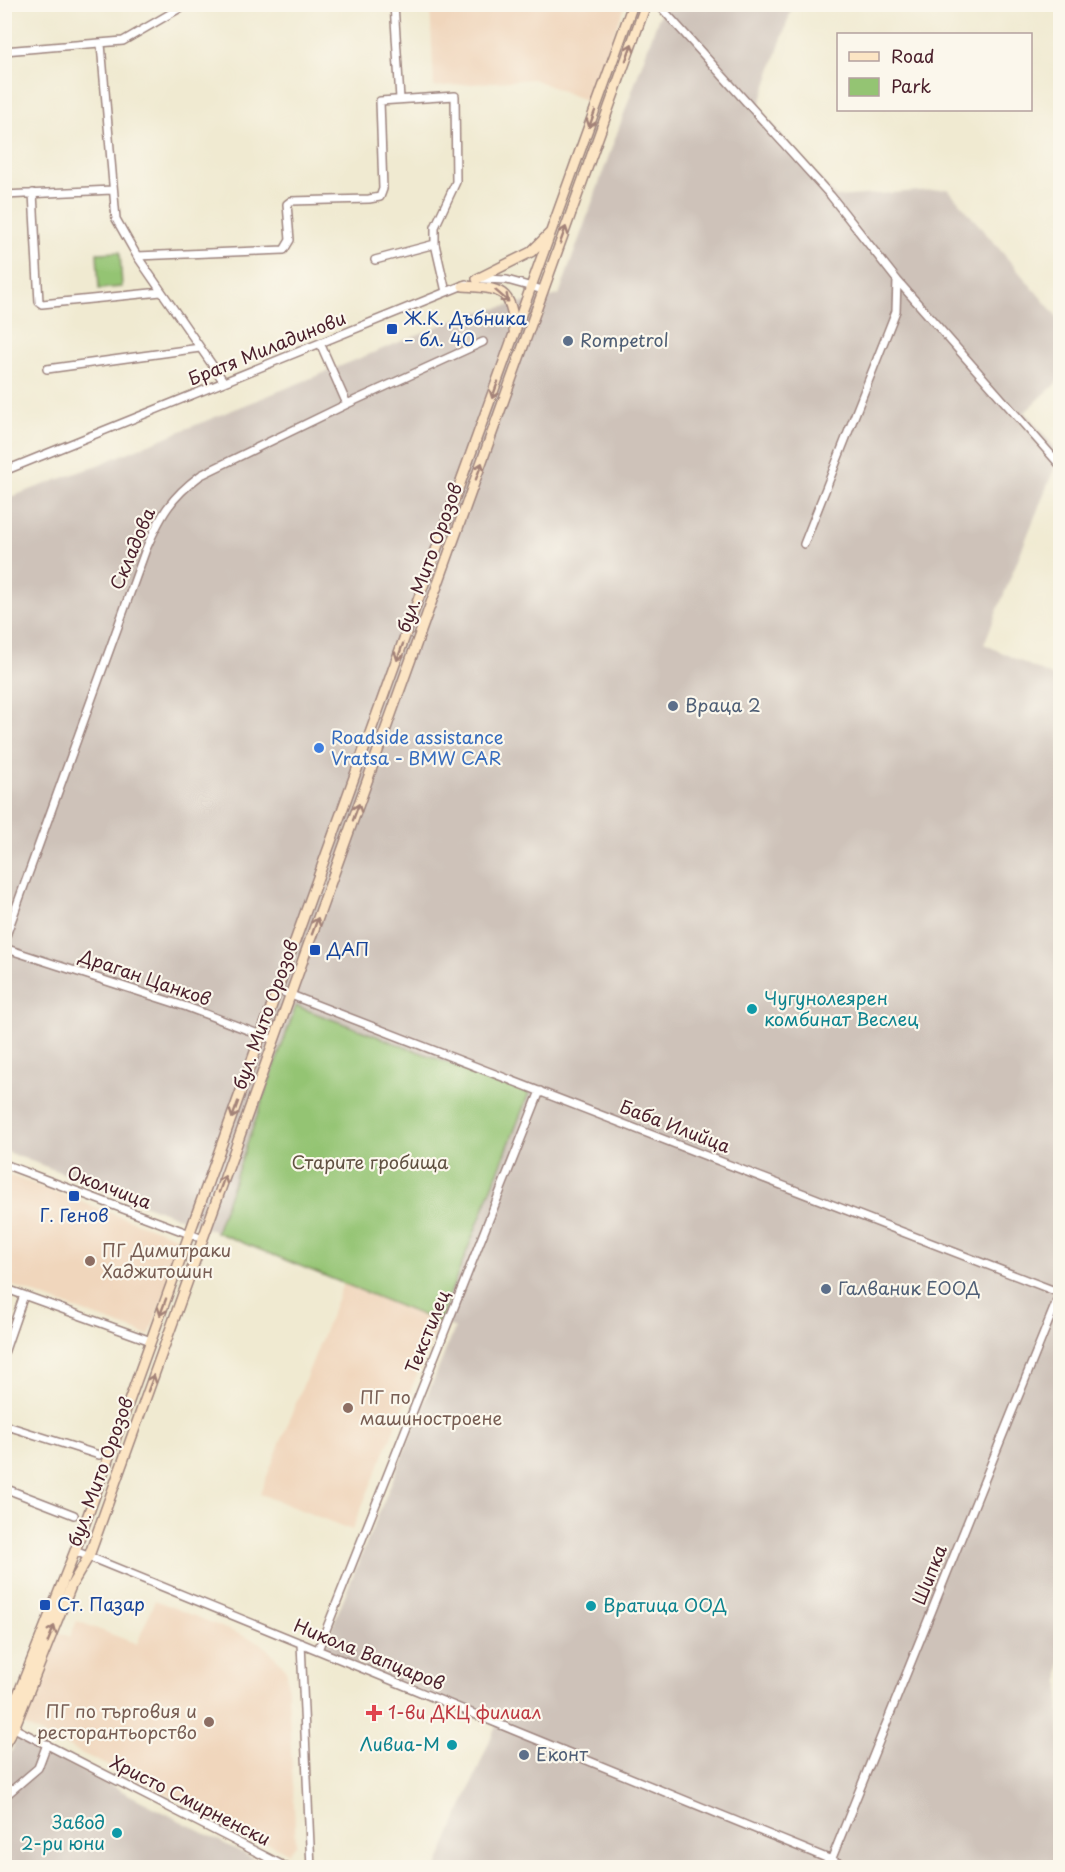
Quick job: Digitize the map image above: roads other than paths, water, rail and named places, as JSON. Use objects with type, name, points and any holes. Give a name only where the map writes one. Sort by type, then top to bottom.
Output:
[{"type":"main road","name":"бул. Мито Орозов","points":[[4,1745],[633,4]]},
{"type":"main road","name":"бул. Мито Орозов","points":[[9,1729],[71,1586],[89,1556],[646,4]]},
{"type":"main road","points":[[477,279],[531,252],[552,231]]},
{"type":"main road","points":[[463,286],[487,287],[502,293],[511,304],[515,335]]},
{"type":"street","points":[[4,51],[123,41],[187,4]]},
{"type":"street","points":[[394,4],[400,99]]},
{"type":"street","points":[[658,4],[831,196],[897,280],[1060,465]]},
{"type":"street","points":[[101,44],[116,219],[137,256],[224,382]]},
{"type":"street","points":[[137,256],[284,250],[290,240],[287,204],[291,201],[369,200],[380,197],[383,189],[380,101],[455,96],[456,182],[435,227],[435,243],[446,292]]},
{"type":"street","points":[[4,195],[112,189]]},
{"type":"street","points":[[33,193],[39,302],[42,304],[162,292]]},
{"type":"street","points":[[375,260],[435,243]]},
{"type":"street","name":"Братя Миладинови","points":[[4,471],[477,279],[499,278],[543,290]]},
{"type":"street","points":[[804,544],[896,311],[897,280]]},
{"type":"street","name":"Складова","points":[[4,941],[146,549],[160,517],[185,487],[201,475],[483,342]]},
{"type":"street","points":[[320,343],[348,404]]},
{"type":"street","points":[[47,369],[200,348]]},
{"type":"street","name":"Драган Цанков","points":[[4,948],[186,1007],[274,1040]]},
{"type":"street","name":"Баба Илийца","points":[[278,990],[1060,1293]]},
{"type":"street","name":"Текстилец","points":[[318,1650],[540,1091]]},
{"type":"street","name":"Околчица","points":[[4,1164],[202,1239]]},
{"type":"street","points":[[4,1288],[151,1341]]},
{"type":"street","name":"Шипка","points":[[828,1868],[1060,1293]]},
{"type":"street","points":[[4,1353],[24,1295]]},
{"type":"street","points":[[4,1425],[99,1455]]},
{"type":"street","points":[[4,1488],[74,1515]]},
{"type":"street","name":"Никола Вапцаров","points":[[75,1551],[851,1868]]},
{"type":"street","points":[[301,1643],[311,1868]]},
{"type":"street","name":"Христо Смирненски","points":[[9,1729],[46,1744],[288,1868]]},
{"type":"street","points":[[4,1797],[39,1768],[46,1744]]},
{"type":"place","name":"Ж.К. Дъбника – бл. 40","points":[[392,329]]},
{"type":"place","name":"Rompetrol","points":[[568,341]]},
{"type":"place","name":"Враца 2","points":[[673,706]]},
{"type":"place","name":"Roadside assistance Vratsa - BMW CAR","points":[[319,748]]},
{"type":"place","name":"ДАП","points":[[315,950]]},
{"type":"place","name":"Чугунолеярен комбинат Веслец","points":[[752,1009]]},
{"type":"place","name":"Г. Генов","points":[[74,1196]]},
{"type":"place","name":"ПГ Димитраки Хаджитошин","points":[[90,1261]]},
{"type":"place","name":"Галваник ЕООД","points":[[826,1289]]},
{"type":"place","name":"ПГ по машиностроене","points":[[348,1408]]},
{"type":"place","name":"Ст. Пазар","points":[[45,1605]]},
{"type":"place","name":"Вратица ООД","points":[[591,1606]]},
{"type":"place","name":"1-ви ДКЦ филиал","points":[[374,1713]]},
{"type":"place","name":"ПГ по търговия и ресторантьорство","points":[[209,1722]]},
{"type":"place","name":"Ливиа-М","points":[[452,1745]]},
{"type":"place","name":"Еконт","points":[[524,1755]]},
{"type":"place","name":"Завод 2-ри юни","points":[[117,1833]]},
{"type":"park label","name":"Старите гробища","points":[[370,1163]]}]
